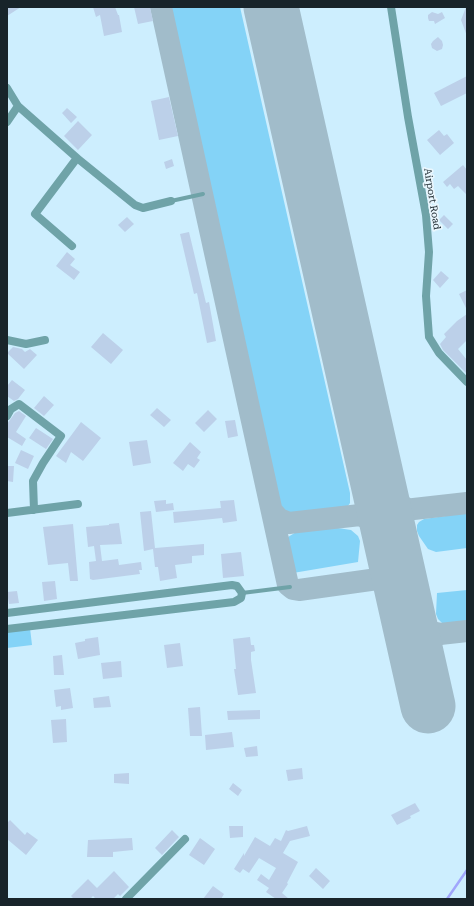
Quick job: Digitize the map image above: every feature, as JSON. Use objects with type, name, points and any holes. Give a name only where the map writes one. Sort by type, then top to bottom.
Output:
[{"type":"street","name":"Airport Road","points":[[391,7],[408,117],[426,215],[429,252],[426,296],[429,337],[439,353],[467,382]]},
{"type":"street","points":[[7,88],[18,106],[77,158],[135,205],[143,208],[171,201]]},
{"type":"street","points":[[7,122],[18,106]]},
{"type":"street","points":[[72,246],[35,214],[77,158]]},
{"type":"street","points":[[7,340],[26,344],[45,340]]},
{"type":"street","points":[[7,416],[11,409],[19,404],[61,436],[42,463],[33,481],[34,510]]},
{"type":"street","points":[[7,513],[78,504]]},
{"type":"street","points":[[7,613],[232,585],[237,586],[242,593],[241,598],[234,602],[7,629]]},
{"type":"street","points":[[126,899],[185,839]]},
{"type":"lane","points":[[171,201],[202,194]]},
{"type":"lane","points":[[242,593],[290,587]]},
{"type":"shaded area","points":[[165,7],[240,7],[350,493],[350,503],[343,512],[286,516],[282,514],[278,507]]},
{"type":"shaded area","points":[[467,513],[467,548],[436,552],[428,549],[419,536],[417,525],[424,519]]},
{"type":"shaded area","points":[[338,528],[351,530],[358,536],[360,541],[358,562],[293,573],[286,551],[285,543],[288,537],[298,531]]},
{"type":"shaded area","points":[[467,590],[467,625],[452,626],[442,623],[436,614],[437,593]]},
{"type":"shaded area","points":[[30,628],[32,645],[7,648],[7,630]]},
{"type":"building","points":[[7,7],[21,7],[7,16]]},
{"type":"building","points":[[93,7],[115,7],[119,15],[122,32],[104,36],[100,15],[96,17]]},
{"type":"building","points":[[134,7],[150,7],[153,21],[138,24]]},
{"type":"building","points":[[467,7],[467,36],[461,20]]},
{"type":"building","points":[[432,12],[438,14],[442,12],[445,18],[435,24],[434,21],[429,21],[428,18],[428,15]]},
{"type":"building","points":[[438,37],[442,41],[443,45],[442,49],[437,51],[432,48],[431,44]]},
{"type":"building","points":[[467,76],[467,93],[441,106],[434,93]]},
{"type":"building","points":[[169,97],[178,136],[159,140],[151,101]]},
{"type":"building","points":[[67,108],[77,117],[71,123],[62,113]]},
{"type":"building","points":[[78,121],[92,135],[78,150],[64,136]]},
{"type":"building","points":[[439,130],[444,136],[447,134],[454,143],[440,155],[427,140]]},
{"type":"building","points":[[172,159],[174,166],[166,169],[164,162]]},
{"type":"building","points":[[463,165],[467,170],[467,195],[458,186],[454,189],[450,184],[447,187],[443,182]]},
{"type":"building","points":[[444,215],[453,224],[448,229],[439,220]]},
{"type":"building","points":[[127,217],[134,224],[125,232],[118,225]]},
{"type":"building","points":[[189,232],[206,303],[209,302],[216,341],[207,343],[197,293],[194,294],[180,234]]},
{"type":"building","points":[[67,252],[75,259],[70,265],[80,272],[74,280],[56,266]]},
{"type":"building","points":[[441,271],[449,278],[440,288],[433,280]]},
{"type":"building","points":[[467,290],[467,310],[459,294]]},
{"type":"building","points":[[467,314],[467,340],[458,349],[467,360],[467,374],[443,350],[440,344],[446,337],[444,334],[457,321]]},
{"type":"building","points":[[103,333],[123,350],[111,364],[91,347]]},
{"type":"building","points":[[13,347],[22,349],[25,352],[30,349],[37,355],[24,369],[7,353]]},
{"type":"building","points":[[12,380],[25,390],[18,399],[14,401],[7,396],[7,386]]},
{"type":"building","points":[[44,396],[54,405],[44,416],[34,408]]},
{"type":"building","points":[[157,408],[171,420],[164,427],[150,415]]},
{"type":"building","points":[[208,410],[217,419],[204,432],[195,423]]},
{"type":"building","points":[[19,411],[26,416],[16,432],[26,439],[22,446],[7,437],[7,424],[15,413]]},
{"type":"building","points":[[235,420],[238,436],[228,438],[225,421]]},
{"type":"building","points":[[81,422],[101,438],[83,461],[71,452],[66,463],[56,456]]},
{"type":"building","points":[[36,428],[53,439],[46,449],[29,438]]},
{"type":"building","points":[[147,440],[151,463],[133,466],[129,442]]},
{"type":"building","points":[[190,442],[201,452],[197,458],[200,460],[194,468],[188,464],[183,471],[173,463]]},
{"type":"building","points":[[21,450],[34,456],[28,469],[15,463]]},
{"type":"building","points":[[7,466],[14,466],[13,482],[7,481]]},
{"type":"building","points":[[166,500],[166,504],[173,503],[174,510],[156,512],[154,501]]},
{"type":"building","points":[[234,500],[237,521],[223,523],[222,518],[174,523],[173,512],[221,508],[220,501]]},
{"type":"building","points":[[151,511],[155,548],[204,544],[204,555],[192,556],[192,563],[175,565],[177,578],[160,581],[158,567],[155,567],[153,549],[144,551],[140,512]]},
{"type":"building","points":[[119,523],[122,544],[100,545],[102,561],[118,559],[119,565],[141,562],[142,570],[139,570],[140,574],[93,580],[90,579],[89,562],[96,561],[94,546],[88,547],[86,527]]},
{"type":"building","points":[[73,524],[78,581],[70,581],[68,563],[48,565],[43,527]]},
{"type":"building","points":[[241,552],[244,576],[223,578],[221,554]]},
{"type":"building","points":[[55,581],[57,599],[44,601],[42,582]]},
{"type":"building","points":[[17,591],[19,603],[9,604],[7,592]]},
{"type":"building","points":[[98,637],[100,655],[78,659],[75,643],[85,641],[85,639]]},
{"type":"building","points":[[250,637],[251,645],[254,645],[255,651],[251,652],[251,660],[256,693],[238,695],[234,669],[236,669],[233,639]]},
{"type":"building","points":[[180,643],[183,666],[167,668],[164,645]]},
{"type":"building","points":[[62,655],[64,675],[54,675],[53,656]]},
{"type":"building","points":[[121,661],[122,677],[103,679],[101,663]]},
{"type":"building","points":[[70,688],[73,708],[61,710],[61,706],[56,707],[54,690]]},
{"type":"building","points":[[109,696],[111,707],[94,708],[93,698]]},
{"type":"building","points":[[200,707],[202,736],[190,736],[188,708]]},
{"type":"building","points":[[260,710],[260,719],[228,720],[227,711]]},
{"type":"building","points":[[66,719],[67,742],[53,743],[51,720]]},
{"type":"building","points":[[232,732],[234,747],[206,750],[205,735]]},
{"type":"building","points":[[257,746],[258,756],[246,757],[244,748]]},
{"type":"building","points":[[302,768],[303,779],[288,781],[286,770]]},
{"type":"building","points":[[129,773],[129,784],[114,783],[114,774]]},
{"type":"building","points":[[233,783],[242,790],[238,796],[229,789]]},
{"type":"building","points":[[415,803],[420,811],[410,816],[411,818],[397,825],[391,815]]},
{"type":"building","points":[[10,820],[25,835],[27,832],[38,840],[26,855],[7,839],[7,823]]},
{"type":"building","points":[[229,826],[243,826],[243,837],[230,838]]},
{"type":"building","points":[[307,826],[310,836],[290,841],[283,853],[298,862],[287,883],[288,884],[282,893],[289,899],[276,899],[266,892],[269,888],[257,880],[261,874],[269,880],[276,868],[259,858],[249,873],[243,869],[240,873],[234,869],[244,853],[244,856],[255,837],[270,846],[275,838],[281,841],[286,830],[288,831]]},
{"type":"building","points":[[172,830],[179,837],[162,855],[155,848]]},
{"type":"building","points":[[132,838],[133,850],[113,852],[113,857],[87,857],[88,840]]},
{"type":"building","points":[[200,838],[215,849],[204,865],[189,855]]},
{"type":"building","points":[[316,868],[330,881],[323,889],[309,876]]},
{"type":"building","points":[[114,871],[129,887],[120,896],[118,894],[113,899],[96,899],[93,896],[90,899],[74,899],[71,896],[88,879],[97,888]]},
{"type":"building","points":[[213,886],[224,894],[221,899],[203,899]]},
{"type":"waterway","points":[[447,899],[467,870]]},
{"type":"taxiway","points":[[161,7],[288,585],[293,589],[299,590],[399,576]]},
{"type":"taxiway","points":[[379,486],[385,495],[409,510]]},
{"type":"taxiway","points":[[272,511],[279,519],[289,523],[467,503]]},
{"type":"taxiway","points":[[359,515],[376,523],[390,536],[396,521],[409,510]]},
{"type":"taxiway","points":[[405,603],[411,613],[424,628],[431,632],[442,634]]},
{"type":"taxiway","points":[[413,637],[467,631]]},
{"type":"runway","points":[[271,7],[428,706]]}]
